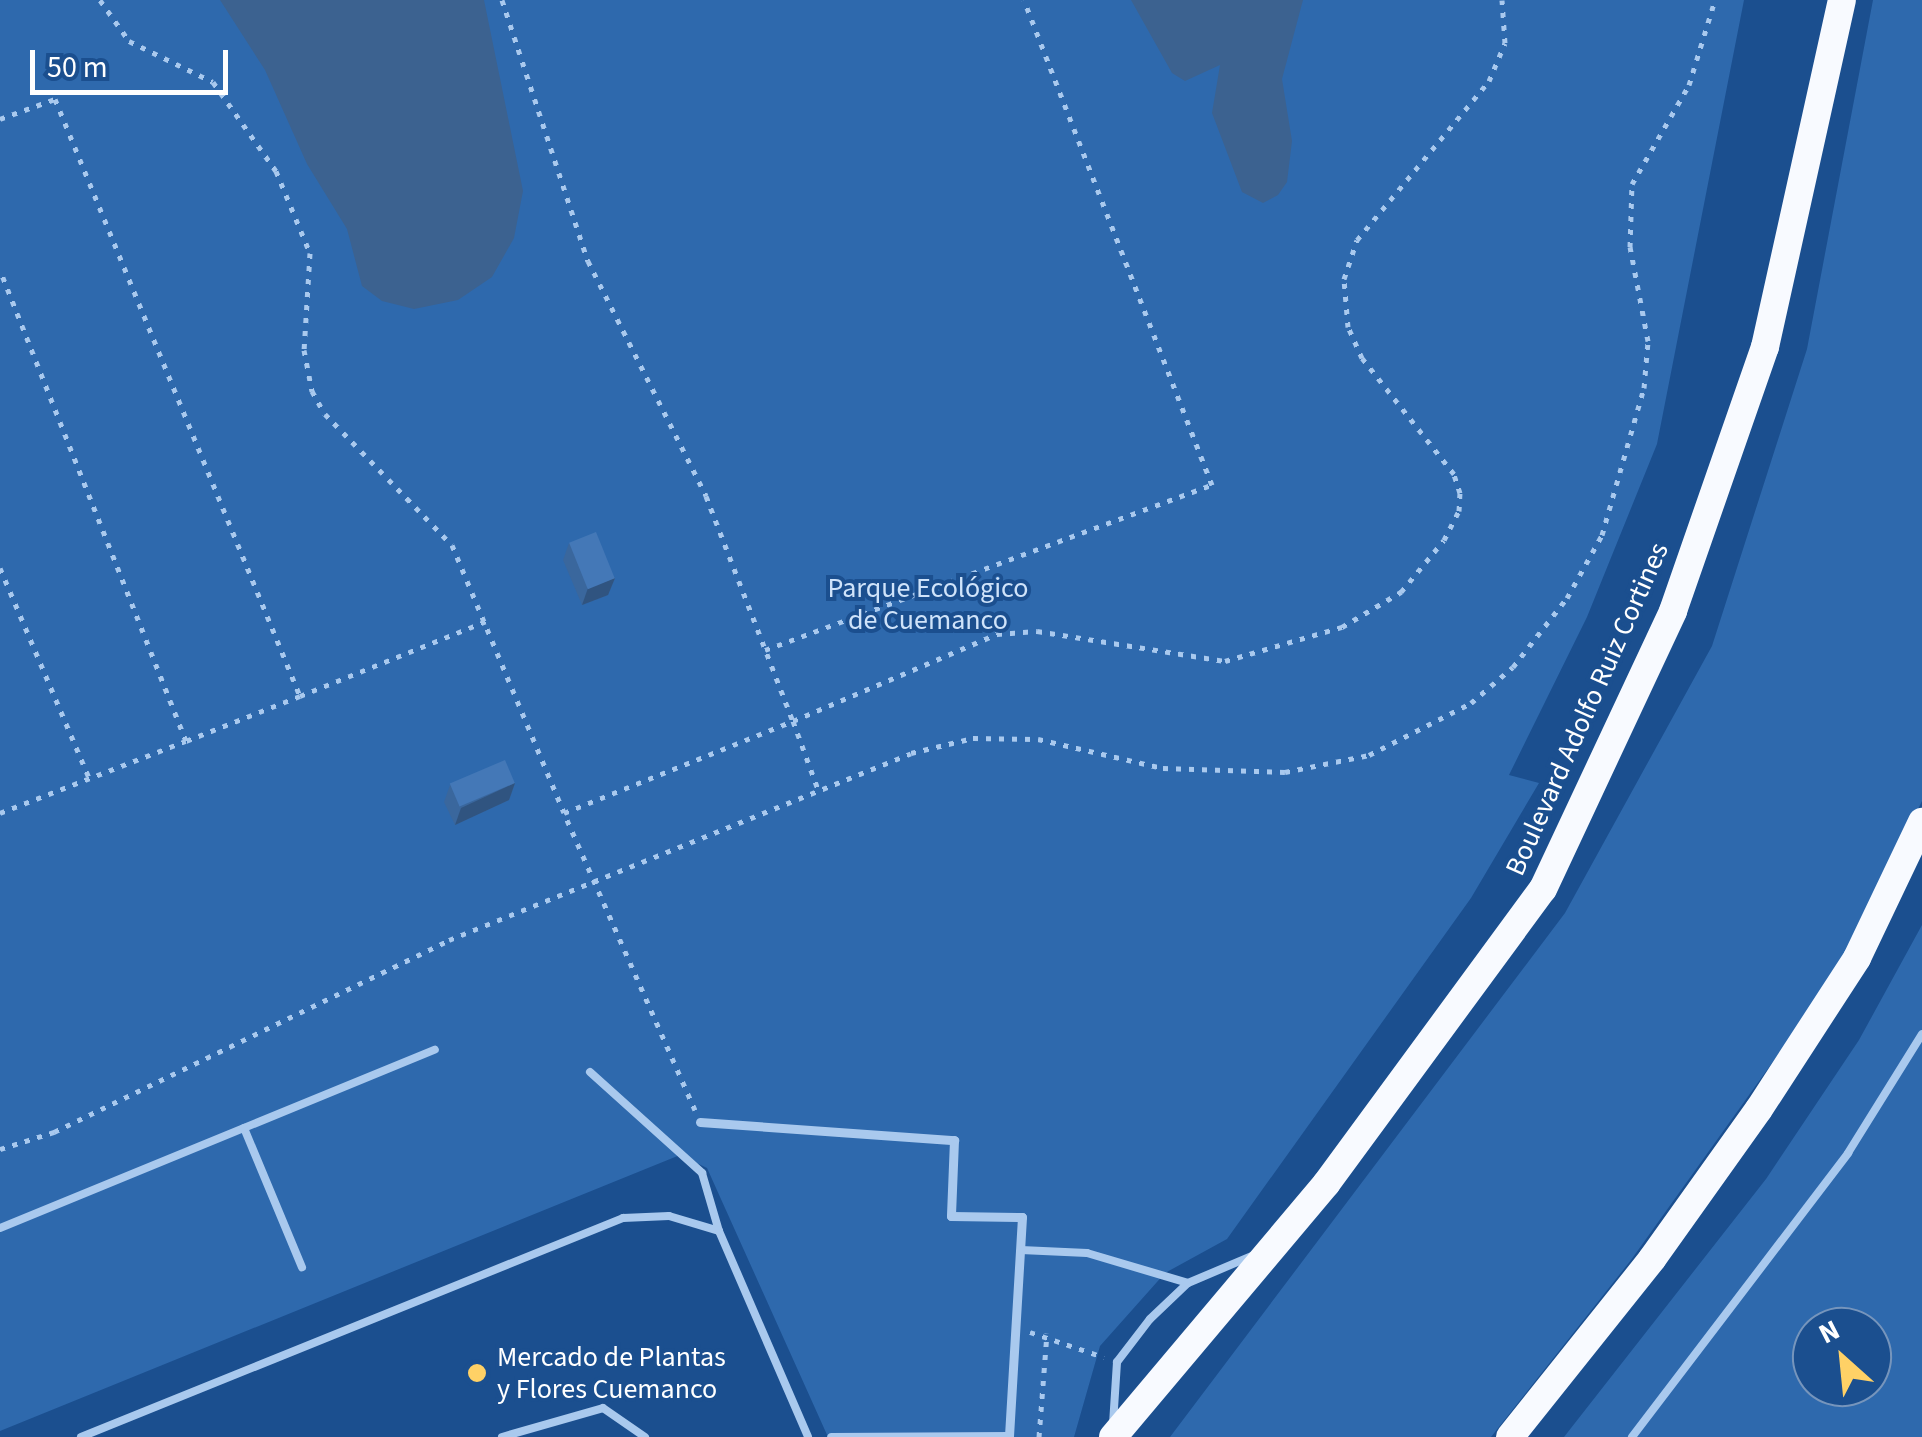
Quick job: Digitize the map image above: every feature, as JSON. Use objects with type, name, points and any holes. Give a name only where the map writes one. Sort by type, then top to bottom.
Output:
[{"type":"highway","name":"Boulevard Adolfo Ruiz Cortines","points":[[1113,1437],[1326,1184],[1544,889],[1673,610],[1765,347],[1842,0]]},
{"type":"highway","points":[[1510,1437],[1652,1260],[1760,1109],[1857,958],[1922,822]]},
{"type":"street","points":[[700,1122],[954,1140],[951,1216],[1022,1218],[1009,1436],[831,1437]]},
{"type":"lane","points":[[1632,1437],[1848,1153],[1920,1045],[1922,1034]]},
{"type":"lane","points":[[0,1228],[435,1050]]},
{"type":"lane","points":[[590,1072],[702,1173],[719,1230],[808,1437]]},
{"type":"lane","points":[[244,1128],[302,1267]]},
{"type":"lane","points":[[81,1437],[623,1218],[669,1216],[719,1230]]},
{"type":"lane","points":[[1113,1437],[1116,1362],[1188,1282],[1272,1247]]},
{"type":"lane","points":[[1020,1250],[1088,1254],[1188,1282]]},
{"type":"lane","points":[[502,1437],[603,1408],[644,1437]]},
{"type":"path","points":[[100,0],[129,41],[213,82],[276,170],[310,253],[304,350],[312,391],[325,414],[438,526],[464,566],[564,813],[700,1122]]},
{"type":"path","points":[[502,0],[588,261],[706,496],[819,792]]},
{"type":"path","points":[[766,650],[1212,485],[1024,0]]},
{"type":"path","points":[[564,813],[997,634],[1037,630],[1225,661],[1323,634],[1401,592],[1444,540],[1460,492],[1454,474],[1362,358],[1348,328],[1344,279],[1357,240],[1489,80],[1505,43],[1502,0]]},
{"type":"path","points":[[0,1149],[54,1132],[415,954],[911,753],[973,738],[1038,738],[1220,775],[1285,772],[1369,755],[1417,736],[1513,668],[1567,598],[1602,535],[1623,473],[1648,341],[1630,247],[1632,184],[1689,84],[1714,0]]},
{"type":"path","points":[[0,119],[55,99],[300,696]]},
{"type":"path","points":[[0,270],[186,741]]},
{"type":"path","points":[[0,568],[89,778]]},
{"type":"path","points":[[0,813],[487,621]]},
{"type":"path","points":[[1016,1332],[1047,1333],[1116,1362]]},
{"type":"path","points":[[1040,1437],[1047,1333]]},
{"type":"green space","name":"Parque Ecológico de Cuemanco","points":[[0,0],[1744,0],[1657,444],[1587,617],[1509,775],[1539,783],[1471,898],[1227,1239],[1165,1273],[1100,1346],[1074,1437],[828,1437],[707,1168],[680,1155],[0,1431]]},
{"type":"green space","points":[[1873,0],[1922,0],[1922,801],[1842,965],[1631,1260],[1491,1437],[1170,1437],[1565,913],[1712,646],[1807,349]]},
{"type":"green space","points":[[1922,925],[1922,1437],[1564,1437],[1766,1179],[1859,1040]]},
{"type":"shaded area","points":[[220,0],[484,0],[523,191],[514,238],[492,277],[458,300],[414,309],[382,301],[362,286],[347,229],[307,164],[265,70]]},
{"type":"shaded area","points":[[1131,0],[1303,0],[1282,79],[1292,141],[1287,182],[1278,195],[1263,203],[1242,192],[1212,113],[1220,65],[1185,81],[1172,73]]},
{"type":"building","points":[[596,532],[615,578],[588,589],[569,543]]},
{"type":"building","points":[[505,760],[515,783],[460,806],[450,783]]},
{"type":"place","name":"Mercado de Plantas y Flores Cuemanco","points":[[477,1373]]}]
